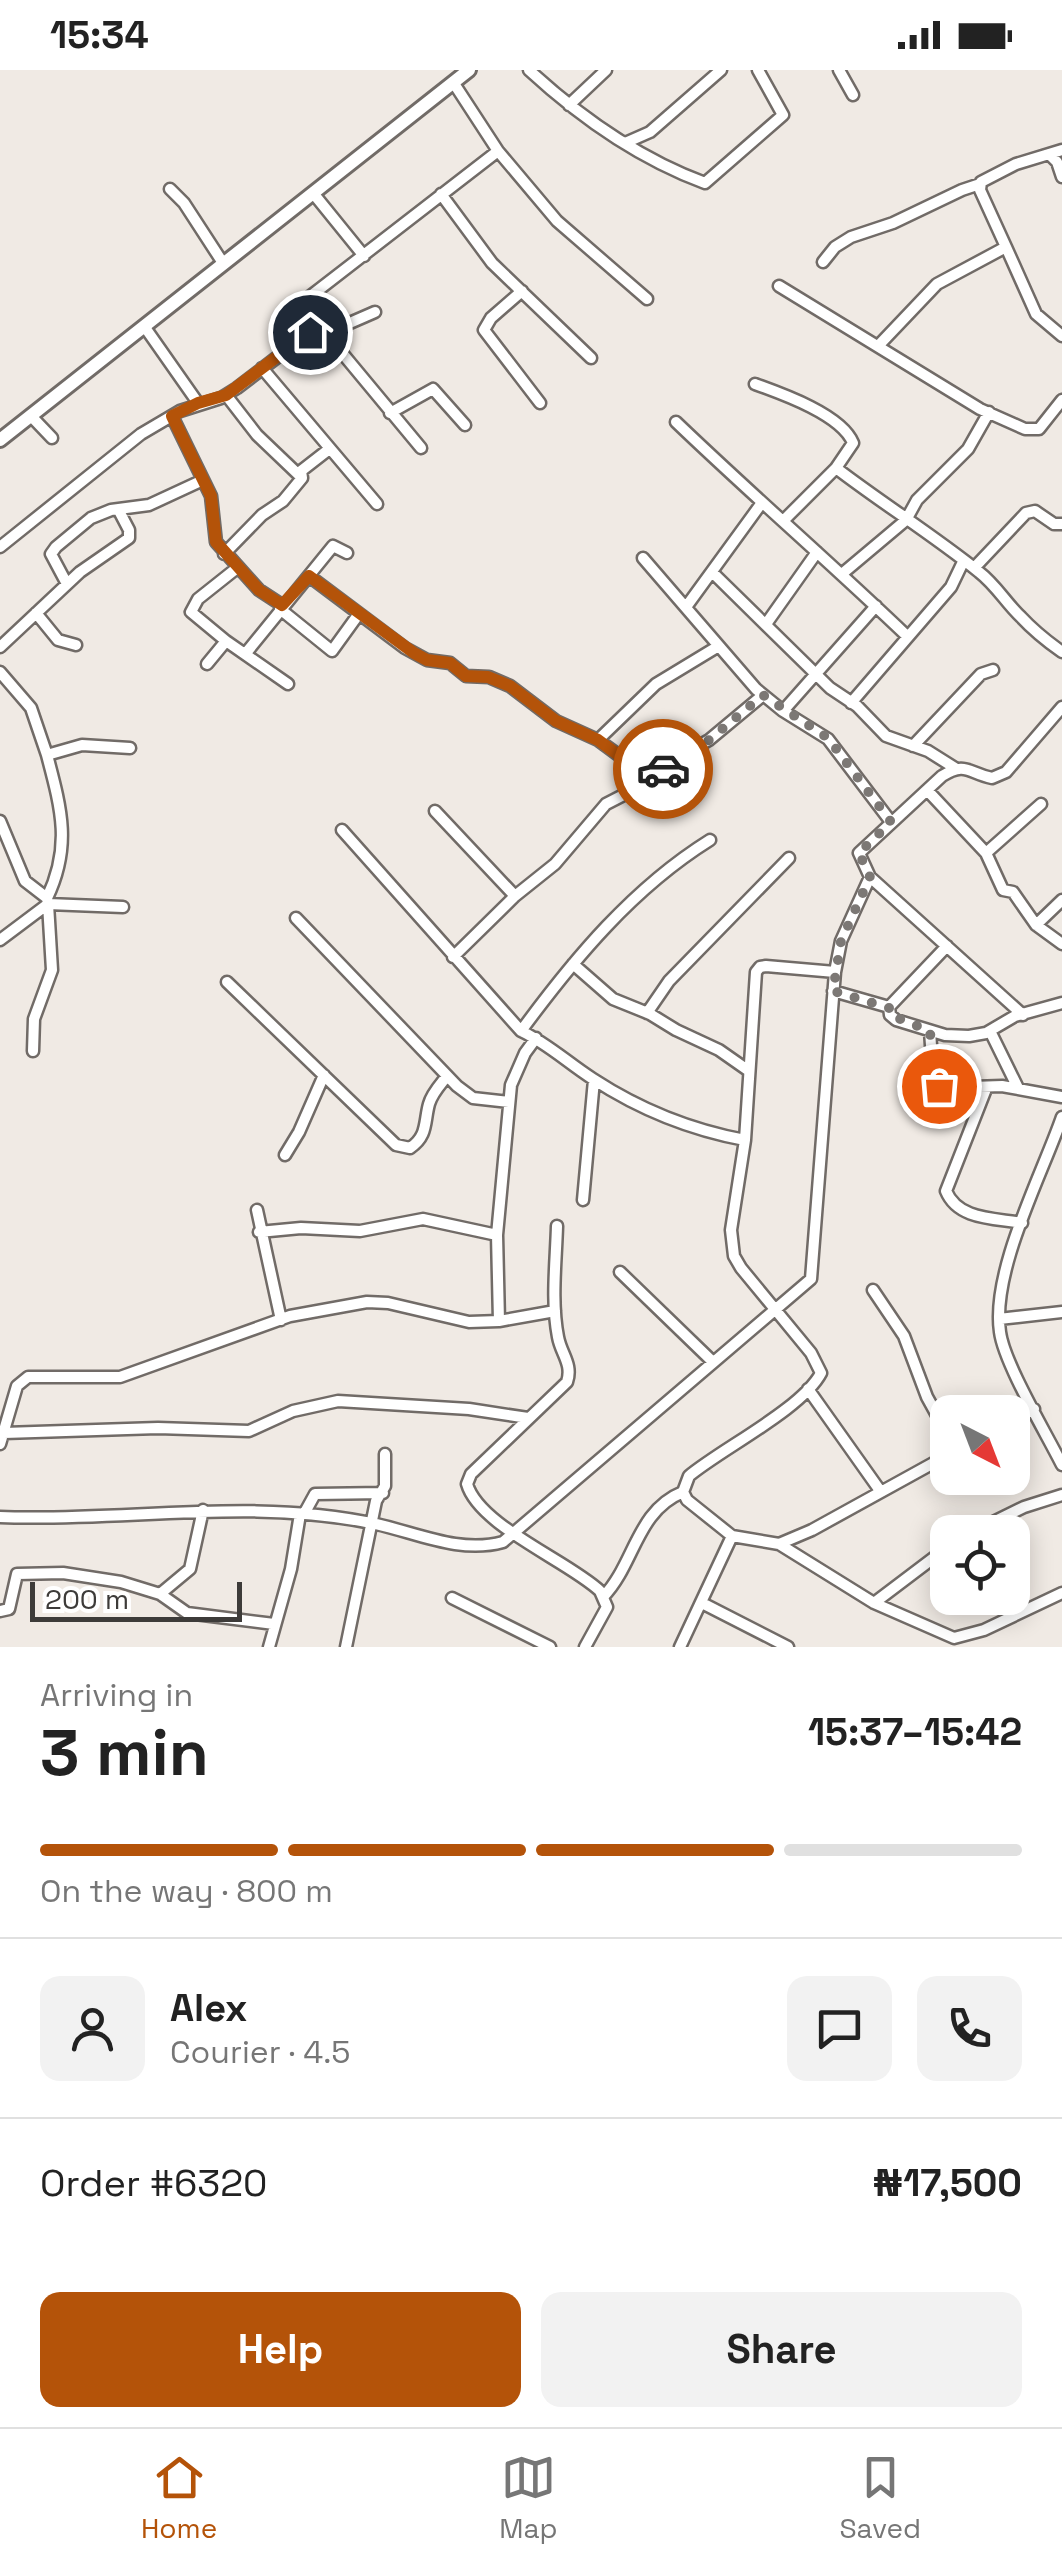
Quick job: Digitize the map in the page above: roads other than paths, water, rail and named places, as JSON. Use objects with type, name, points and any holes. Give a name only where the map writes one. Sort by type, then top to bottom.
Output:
[{"type":"main road","points":[[0,440],[469,70]]},
{"type":"street","points":[[528,70],[568,105],[624,143],[708,182],[783,115],[758,70]]},
{"type":"street","points":[[568,105],[606,70]]},
{"type":"street","points":[[624,143],[650,132],[721,70]]},
{"type":"street","points":[[839,70],[852,95]]},
{"type":"street","points":[[453,82],[498,151],[558,221],[646,299]]},
{"type":"street","points":[[823,262],[850,237],[893,223],[1016,164],[1062,150]]},
{"type":"street","points":[[308,298],[498,151]]},
{"type":"street","points":[[1049,154],[1057,162],[1062,177]]},
{"type":"street","points":[[980,184],[1036,314],[1062,336]]},
{"type":"street","points":[[170,189],[184,203],[223,263]]},
{"type":"street","points":[[313,192],[364,256]]},
{"type":"street","points":[[440,194],[492,263],[591,358]]},
{"type":"street","points":[[879,345],[937,284],[1006,247]]},
{"type":"street","points":[[779,286],[988,412],[1034,431],[1062,400]]},
{"type":"street","points":[[522,291],[491,318],[484,330],[540,404]]},
{"type":"street","points":[[328,336],[376,312]]},
{"type":"street","points":[[144,326],[198,403]]},
{"type":"street","points":[[0,547],[140,434],[198,403],[226,395],[310,332],[328,336],[422,448]]},
{"type":"street","points":[[262,368],[377,504]]},
{"type":"street","points":[[755,384],[792,397],[851,437],[852,448],[836,468],[783,521]]},
{"type":"street","points":[[390,413],[433,388],[465,426]]},
{"type":"street","points":[[226,395],[257,435],[302,478]]},
{"type":"street","points":[[843,573],[906,520],[917,500],[968,448],[988,412]]},
{"type":"street","points":[[31,416],[52,438]]},
{"type":"street","points":[[172,416],[214,508],[216,542],[236,568],[332,652],[358,615]]},
{"type":"street","points":[[676,422],[908,636]]},
{"type":"street","points":[[224,554],[262,515],[282,501],[302,478],[301,471],[306,466],[328,450]]},
{"type":"street","points":[[836,468],[906,520],[932,534],[993,583],[1019,616],[1062,652]]},
{"type":"street","points":[[67,584],[52,559],[52,551],[90,518],[149,505],[203,480]]},
{"type":"street","points":[[686,607],[761,504]]},
{"type":"street","points":[[0,647],[67,584],[129,538],[118,509]]},
{"type":"street","points":[[974,568],[1026,513],[1038,512],[1059,527]]},
{"type":"street","points":[[246,654],[333,546],[347,554]]},
{"type":"street","points":[[766,624],[817,552]]},
{"type":"street","points":[[644,558],[717,647],[763,695],[828,738],[891,822]]},
{"type":"street","points":[[851,703],[951,587],[963,562]]},
{"type":"street","points":[[236,568],[192,608],[195,616],[288,684]]},
{"type":"street","points":[[712,572],[830,688],[892,740],[956,768],[992,778],[1006,772],[1062,706]]},
{"type":"street","points":[[309,576],[423,659],[450,663],[466,676],[488,677],[510,686],[556,721],[598,740],[651,779]]},
{"type":"street","points":[[783,711],[876,606]]},
{"type":"street","points":[[36,613],[58,640],[76,644]]},
{"type":"street","points":[[208,664],[226,642]]},
{"type":"street","points":[[598,740],[656,684],[717,647]]},
{"type":"street","points":[[913,746],[981,674],[993,670]]},
{"type":"street","points":[[0,672],[31,708],[47,755],[64,831],[48,901],[52,970],[34,1018],[33,1050]]},
{"type":"street","points":[[453,957],[576,842],[606,804],[709,740],[763,695]]},
{"type":"street","points":[[47,755],[82,745],[130,748]]},
{"type":"street","points":[[956,768],[859,853],[870,877],[1022,1015]]},
{"type":"street","points":[[927,790],[986,853],[1003,890],[1013,892],[1036,925],[1062,944]]},
{"type":"street","points":[[986,853],[1041,804]]},
{"type":"street","points":[[435,811],[516,896]]},
{"type":"street","points":[[0,822],[25,881],[48,901],[123,906]]},
{"type":"street","points":[[342,830],[521,1031],[594,1080],[662,1116],[745,1140]]},
{"type":"street","points":[[521,1031],[573,964],[642,890],[710,840]]},
{"type":"street","points":[[648,1013],[669,980],[789,858]]},
{"type":"street","points":[[0,1517],[56,1520],[203,1510],[302,1514],[372,1524],[474,1547],[503,1542],[514,1534],[812,1279],[835,972],[841,941],[870,877]]},
{"type":"street","points":[[1036,925],[1062,900]]},
{"type":"street","points":[[0,940],[48,901]]},
{"type":"street","points":[[296,918],[447,1076],[473,1098],[509,1102]]},
{"type":"street","points":[[889,1008],[947,946]]},
{"type":"street","points":[[573,964],[613,998],[718,1050],[749,1071]]},
{"type":"street","points":[[835,972],[760,967],[755,981],[745,1140],[731,1244],[741,1268],[819,1365],[820,1373],[808,1389],[748,1436],[688,1476],[683,1492],[687,1500],[732,1536],[779,1544],[874,1602],[947,1636],[960,1638],[1062,1593]]},
{"type":"street","points":[[228,982],[396,1145],[410,1148],[419,1142],[426,1129],[430,1102],[447,1076]]},
{"type":"street","points":[[833,991],[889,1008]]},
{"type":"street","points":[[889,1008],[896,1020],[930,1031],[969,1036],[1062,1003]]},
{"type":"street","points":[[930,1031],[933,1074],[939,1086],[1018,1088],[1062,1097]]},
{"type":"street","points":[[990,1031],[1018,1088]]},
{"type":"street","points":[[500,1321],[497,1235],[509,1102],[516,1071],[536,1038]]},
{"type":"street","points":[[285,1155],[324,1075]]},
{"type":"street","points":[[583,1200],[594,1080]]},
{"type":"street","points":[[986,1089],[946,1191],[956,1207],[968,1214],[1022,1223]]},
{"type":"street","points":[[1062,1117],[1057,1146],[1022,1223],[1005,1278],[999,1320],[1004,1347],[1062,1465]]},
{"type":"street","points":[[256,1210],[281,1320]]},
{"type":"street","points":[[259,1232],[301,1228],[360,1231],[423,1220],[497,1235]]},
{"type":"street","points":[[556,1226],[555,1311],[558,1341],[570,1373],[558,1393],[471,1474],[467,1484],[473,1497],[514,1534],[592,1583],[603,1597],[607,1607],[585,1647]]},
{"type":"street","points":[[620,1272],[713,1362]]},
{"type":"street","points":[[873,1290],[904,1336],[930,1402]]},
{"type":"street","points":[[528,1418],[468,1409],[338,1400],[292,1411],[250,1431],[158,1428],[2,1439],[20,1380],[28,1377],[120,1377],[281,1320],[366,1302],[470,1322],[555,1311]]},
{"type":"street","points":[[999,1320],[1062,1312]]},
{"type":"street","points":[[808,1389],[881,1492]]},
{"type":"street","points":[[1030,1411],[1034,1409]]},
{"type":"street","points":[[346,1647],[376,1501],[383,1492],[385,1454]]},
{"type":"street","points":[[779,1544],[930,1465]]},
{"type":"street","points":[[269,1647],[302,1514],[315,1494],[383,1492]]},
{"type":"street","points":[[603,1597],[616,1584],[652,1512],[666,1499],[683,1492]]},
{"type":"street","points":[[1008,1515],[1062,1496]]},
{"type":"street","points":[[160,1594],[190,1568],[203,1510]]},
{"type":"street","points":[[680,1647],[732,1536]]},
{"type":"street","points":[[874,1602],[930,1560]]},
{"type":"street","points":[[0,1612],[9,1609],[14,1579],[22,1572],[63,1573],[120,1582],[160,1594],[187,1613],[274,1624]]},
{"type":"street","points":[[452,1598],[550,1647]]},
{"type":"street","points":[[702,1604],[781,1646]]}]
